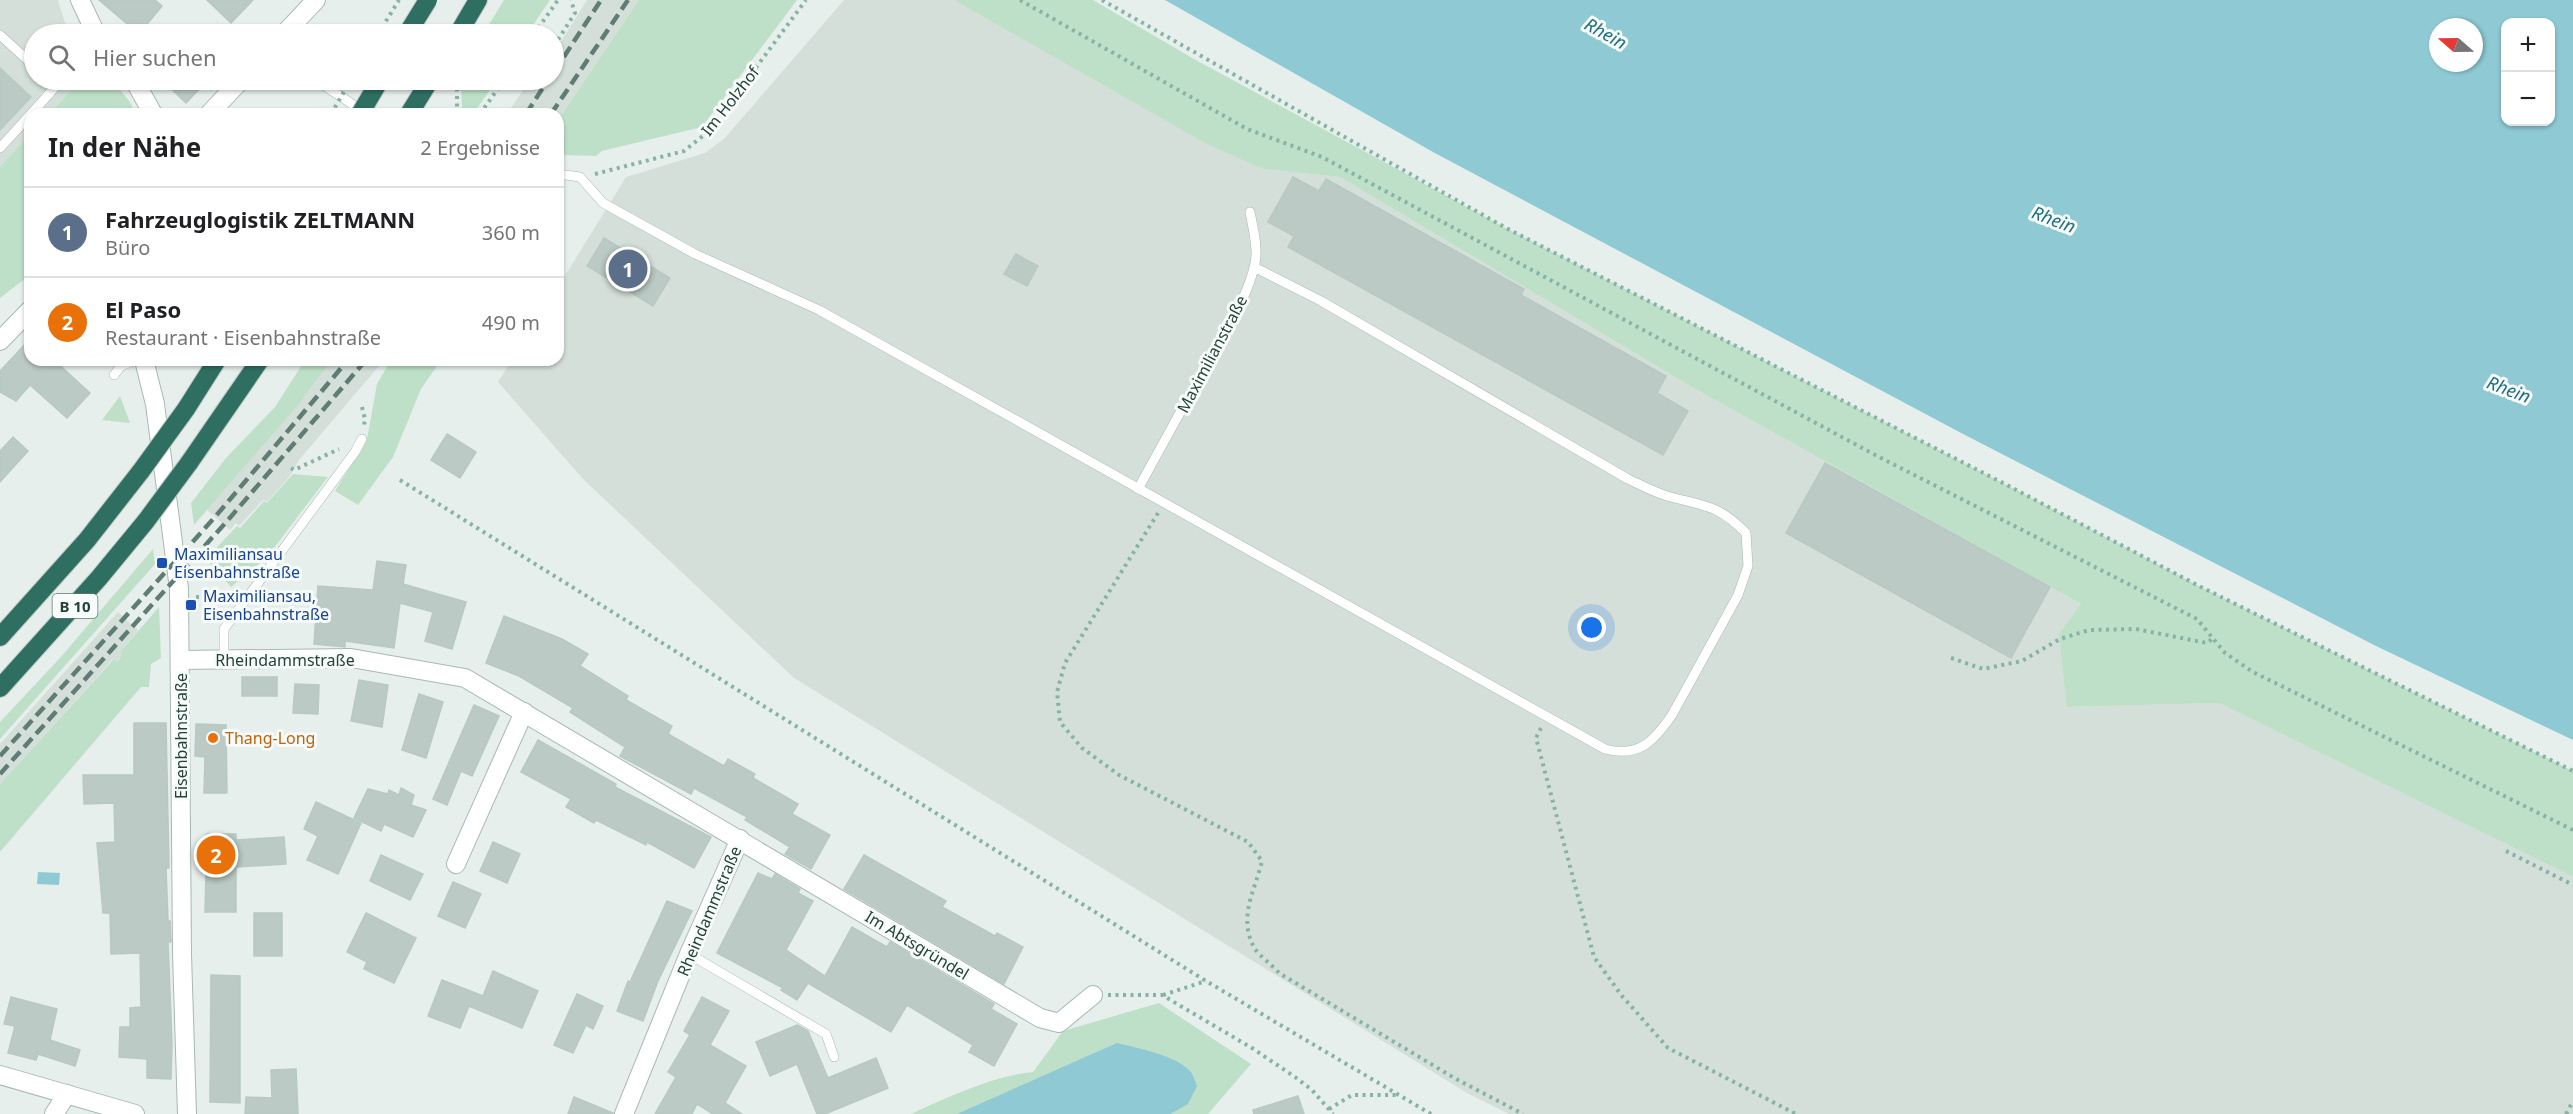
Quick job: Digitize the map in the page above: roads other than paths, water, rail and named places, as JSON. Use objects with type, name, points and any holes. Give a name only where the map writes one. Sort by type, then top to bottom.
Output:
[{"type":"highway","points":[[413,24],[428,0]]},
{"type":"highway","points":[[464,24],[478,0]]},
{"type":"highway","points":[[364,108],[374,90]]},
{"type":"highway","points":[[413,108],[424,90]]},
{"type":"highway","name":"B 10","points":[[0,638],[87,540],[186,410],[213,366]]},
{"type":"highway","name":"B 10","points":[[0,688],[99,578],[146,521],[256,366]]},
{"type":"street","points":[[80,0],[91,24]]},
{"type":"street","points":[[293,24],[316,0]]},
{"type":"street","points":[[140,90],[150,108]]},
{"type":"street","points":[[215,108],[232,90]]},
{"type":"street","points":[[0,341],[24,316]]},
{"type":"street","name":"Eisenbahnstraße","points":[[146,366],[155,404],[179,589],[182,954],[187,1114]]},
{"type":"street","name":"Rheindammstraße","points":[[180,660],[351,658],[465,678],[740,839],[689,954],[624,1114]]},
{"type":"street","points":[[456,864],[524,712]]},
{"type":"street","name":"Im Abtsgründel","points":[[740,839],[1040,1018],[1059,1023],[1093,995]]},
{"type":"street","points":[[0,1075],[135,1114]]},
{"type":"street","points":[[54,1114],[67,1094]]},
{"type":"lane","points":[[0,35],[24,57]]},
{"type":"lane","points":[[35,108],[49,90]]},
{"type":"lane","points":[[331,90],[359,108]]},
{"type":"lane","points":[[0,148],[24,121]]},
{"type":"lane","points":[[564,175],[580,177],[603,203],[695,254],[819,310],[1605,749],[1618,752],[1634,751],[1659,734],[1672,715],[1738,595],[1748,566],[1746,533],[1730,516],[1702,504],[1665,495],[1628,479],[1321,301],[1256,268]]},
{"type":"lane","name":"Maximilianstraße","points":[[1138,489],[1244,296],[1256,268],[1257,244],[1250,212]]},
{"type":"lane","points":[[114,375],[121,366]]},
{"type":"lane","points":[[225,660],[224,628],[355,452],[362,439]]},
{"type":"lane","points":[[689,954],[826,1034],[834,1057]]},
{"type":"water","name":"Rhein","points":[[1165,0],[2573,0],[2573,740],[2374,645],[1965,435],[1433,152]]},
{"type":"water","points":[[38,872],[60,873],[59,885],[37,884]]},
{"type":"water","points":[[1117,1043],[1164,1056],[1188,1069],[1197,1086],[1188,1104],[1170,1114],[957,1114]]},
{"type":"railway","points":[[564,57],[601,0]]},
{"type":"railway","points":[[555,108],[628,0]]},
{"type":"railway","points":[[530,108],[542,90]]},
{"type":"railway","points":[[0,756],[215,517],[343,366]]},
{"type":"railway","points":[[0,774],[228,520],[361,366]]},
{"type":"place","name":"Fahrzeuglogistik ZELTMANN","points":[[628,269]]},
{"type":"place","name":"Maximiliansau Eisenbahnstraße","points":[[162,563]]},
{"type":"place","name":"Maximiliansau, Eisenbahnstraße","points":[[191,605]]},
{"type":"place","name":"Thang-Long","points":[[213,738]]},
{"type":"place","name":"El Paso","points":[[216,855]]}]
